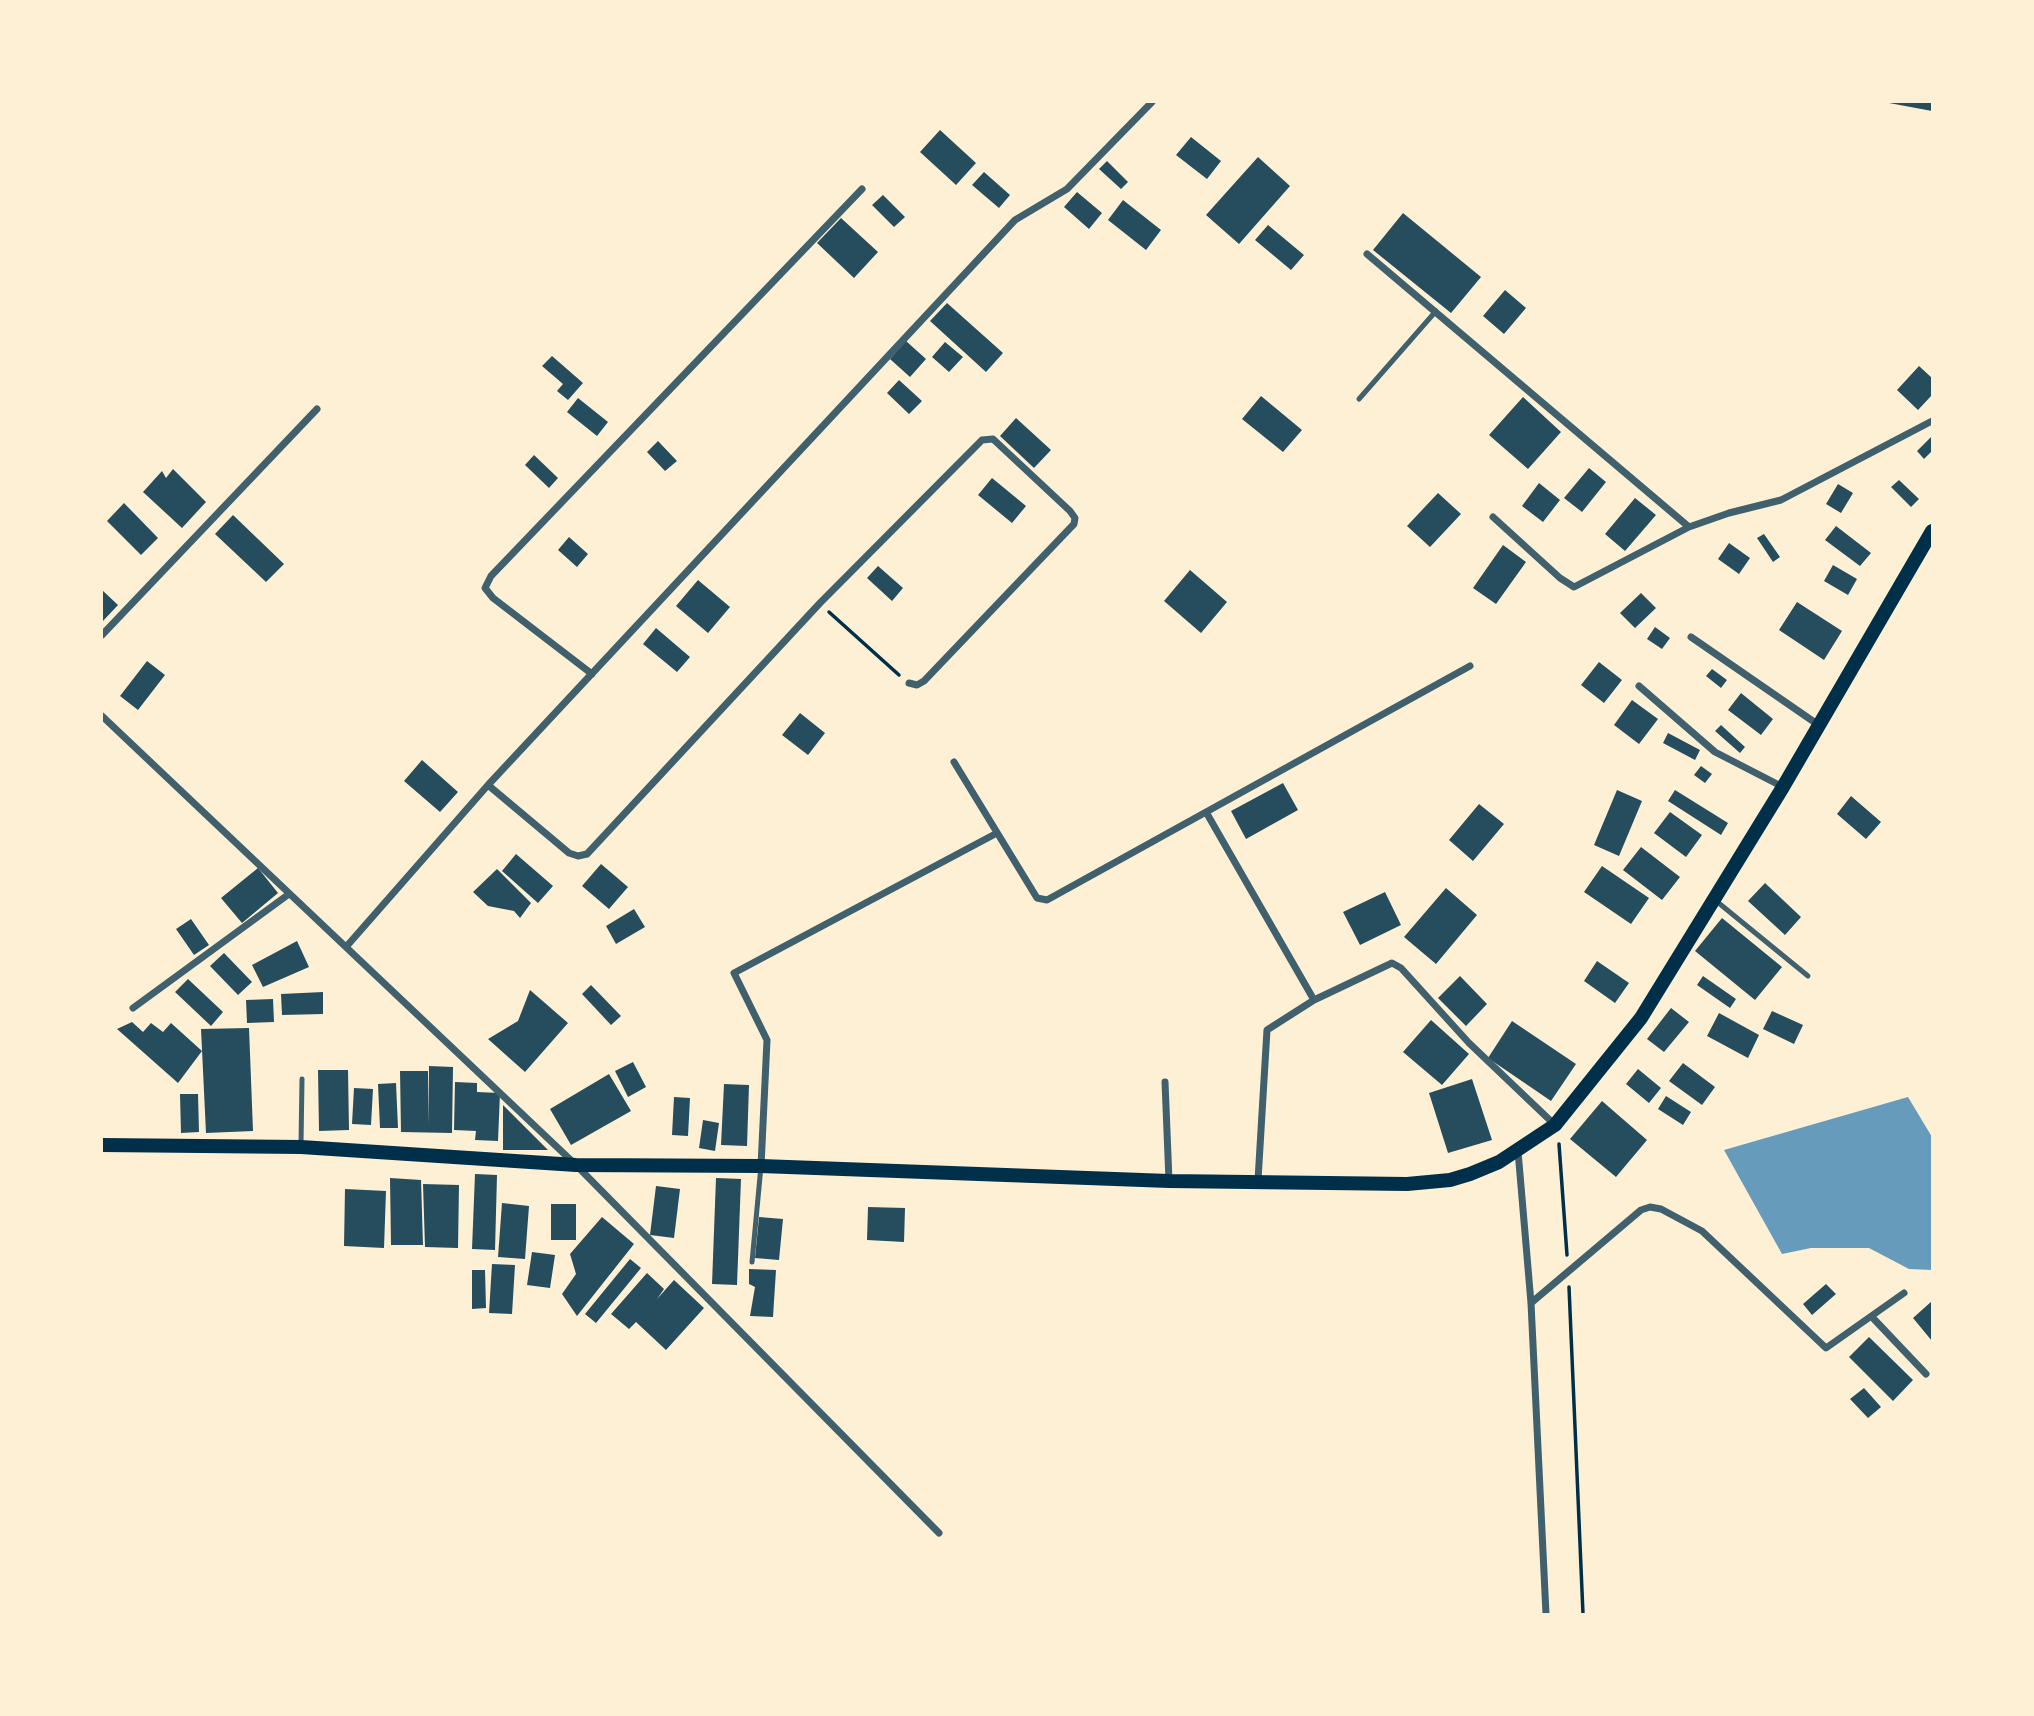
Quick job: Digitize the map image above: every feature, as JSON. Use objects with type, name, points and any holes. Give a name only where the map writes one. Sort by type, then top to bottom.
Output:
[{"type":"main road","points":[[102,1145],[301,1147],[576,1165],[761,1166],[1169,1181],[1258,1180],[1407,1184],[1450,1180],[1499,1162],[1555,1125],[1641,1018],[1820,726],[1933,531]]},
{"type":"street","points":[[345,947],[488,785],[1015,220],[1067,189],[1152,102]]},
{"type":"street","points":[[592,674],[493,598],[485,588],[491,576],[862,189]]},
{"type":"street","points":[[1367,254],[1689,527]]},
{"type":"street","points":[[102,635],[317,409]]},
{"type":"street","points":[[1493,517],[1560,578],[1574,587],[1689,527],[1729,513],[1781,500],[1933,421]]},
{"type":"street","points":[[488,785],[569,853],[578,856],[587,854],[820,603],[982,440],[993,439],[1070,511],[1075,518],[1074,524],[924,681],[917,685],[909,683]]},
{"type":"street","points":[[1691,637],[1820,726]]},
{"type":"street","points":[[954,762],[1037,898],[1047,900],[1470,666]]},
{"type":"street","points":[[1639,686],[1715,752],[1783,787]]},
{"type":"street","points":[[102,716],[576,1165],[939,1533]]},
{"type":"street","points":[[1206,812],[1314,1000]]},
{"type":"street","points":[[761,1166],[767,1040],[734,973],[997,833]]},
{"type":"street","points":[[133,1008],[289,894]]},
{"type":"street","points":[[1258,1180],[1267,1030],[1314,1000],[1381,968],[1397,964],[1469,1043],[1555,1125]]},
{"type":"street","points":[[1165,1082],[1169,1181]]},
{"type":"street","points":[[1518,1150],[1531,1303],[1546,1615]]},
{"type":"street","points":[[1531,1303],[1641,1210],[1661,1209],[1702,1231],[1826,1348],[1904,1293]]},
{"type":"street","points":[[1872,1317],[1926,1374]]},
{"type":"lane","points":[[1359,399],[1436,311]]},
{"type":"lane","points":[[1715,900],[1808,976]]},
{"type":"lane","points":[[301,1147],[302,1079]]},
{"type":"lane","points":[[752,1262],[761,1166]]},
{"type":"path","points":[[820,603],[909,683]]},
{"type":"path","points":[[1555,1125],[1568,1269],[1583,1615]]},
{"type":"water","points":[[1908,1097],[1932,1137],[1932,1270],[1909,1269],[1869,1248],[1811,1248],[1782,1254],[1724,1150]]},
{"type":"building","points":[[1932,102],[1932,111],[1889,103]]},
{"type":"building","points":[[940,130],[976,163],[956,185],[920,152]]},
{"type":"building","points":[[1191,137],[1221,161],[1207,179],[1176,155]]},
{"type":"building","points":[[1258,157],[1290,186],[1239,244],[1206,215]]},
{"type":"building","points":[[1107,161],[1128,182],[1121,189],[1099,169]]},
{"type":"building","points":[[984,172],[1010,195],[999,208],[972,185]]},
{"type":"building","points":[[1077,192],[1102,213],[1089,229],[1064,207]]},
{"type":"building","points":[[883,195],[905,217],[894,227],[872,205]]},
{"type":"building","points":[[1123,200],[1161,230],[1146,250],[1108,220]]},
{"type":"building","points":[[1403,213],[1481,277],[1451,313],[1373,250]]},
{"type":"building","points":[[841,218],[878,252],[854,278],[817,243]]},
{"type":"building","points":[[1268,225],[1304,255],[1291,270],[1255,240]]},
{"type":"building","points":[[1505,290],[1526,308],[1504,334],[1483,316]]},
{"type":"building","points":[[947,303],[1003,353],[986,372],[930,321]]},
{"type":"building","points":[[906,341],[926,359],[910,377],[890,359]]},
{"type":"building","points":[[945,342],[963,357],[949,372],[932,357]]},
{"type":"building","points":[[552,356],[583,383],[568,400],[557,391],[563,384],[542,366]]},
{"type":"building","points":[[1919,366],[1932,378],[1932,395],[1918,410],[1897,390]]},
{"type":"building","points":[[899,380],[922,401],[909,414],[887,393]]},
{"type":"building","points":[[1261,396],[1302,430],[1283,452],[1242,419]]},
{"type":"building","points":[[1523,397],[1561,432],[1528,469],[1489,435]]},
{"type":"building","points":[[578,398],[608,422],[597,436],[567,412]]},
{"type":"building","points":[[1016,418],[1051,450],[1034,468],[1000,436]]},
{"type":"building","points":[[1932,436],[1932,451],[1924,459],[1917,451]]},
{"type":"building","points":[[658,441],[677,461],[665,471],[647,452]]},
{"type":"building","points":[[534,455],[558,478],[549,488],[525,465]]},
{"type":"building","points":[[1589,468],[1606,482],[1582,512],[1564,498]]},
{"type":"building","points":[[173,469],[206,502],[182,528],[143,492],[162,471],[166,478]]},
{"type":"building","points":[[992,478],[1026,506],[1012,523],[978,495]]},
{"type":"building","points":[[1899,480],[1919,499],[1911,507],[1891,487]]},
{"type":"building","points":[[1539,483],[1560,500],[1543,522],[1522,506]]},
{"type":"building","points":[[1838,484],[1853,493],[1841,513],[1826,504]]},
{"type":"building","points":[[1438,493],[1461,514],[1430,547],[1407,526]]},
{"type":"building","points":[[1635,498],[1656,515],[1625,551],[1605,534]]},
{"type":"building","points":[[124,503],[158,538],[141,555],[107,521]]},
{"type":"building","points":[[233,515],[284,564],[266,582],[215,534]]},
{"type":"building","points":[[1836,526],[1871,553],[1860,566],[1825,540]]},
{"type":"building","points":[[1764,534],[1780,557],[1773,562],[1757,538]]},
{"type":"building","points":[[569,537],[588,554],[577,567],[558,550]]},
{"type":"building","points":[[1729,543],[1750,558],[1739,574],[1718,559]]},
{"type":"building","points":[[1503,545],[1526,562],[1496,604],[1473,588]]},
{"type":"building","points":[[1833,565],[1857,579],[1848,595],[1824,581]]},
{"type":"building","points":[[878,566],[903,588],[892,601],[867,578]]},
{"type":"building","points":[[1190,570],[1227,602],[1201,633],[1164,601]]},
{"type":"building","points":[[698,580],[730,607],[708,633],[676,606]]},
{"type":"building","points":[[102,590],[118,605],[102,622]]},
{"type":"building","points":[[1641,593],[1656,608],[1635,628],[1620,613]]},
{"type":"building","points":[[1797,602],[1842,631],[1824,660],[1779,630]]},
{"type":"building","points":[[1655,627],[1670,638],[1662,649],[1647,639]]},
{"type":"building","points":[[656,628],[690,657],[677,672],[643,644]]},
{"type":"building","points":[[147,661],[165,675],[138,710],[120,696]]},
{"type":"building","points":[[1599,662],[1622,680],[1604,703],[1581,685]]},
{"type":"building","points":[[1712,669],[1727,680],[1721,688],[1706,676]]},
{"type":"building","points":[[1741,693],[1773,719],[1761,735],[1728,710]]},
{"type":"building","points":[[1632,700],[1658,719],[1639,744],[1614,725]]},
{"type":"building","points":[[800,713],[825,733],[808,755],[782,735]]},
{"type":"building","points":[[1721,725],[1745,747],[1740,753],[1715,731]]},
{"type":"building","points":[[1668,733],[1700,750],[1695,760],[1663,743]]},
{"type":"building","points":[[422,760],[458,792],[440,812],[404,781]]},
{"type":"building","points":[[1701,766],[1712,774],[1705,783],[1694,775]]},
{"type":"building","points":[[1283,783],[1298,810],[1246,839],[1231,811]]},
{"type":"building","points":[[1617,790],[1642,801],[1619,856],[1594,845]]},
{"type":"building","points":[[1675,790],[1728,823],[1721,835],[1668,801]]},
{"type":"building","points":[[1851,796],[1881,822],[1866,839],[1837,814]]},
{"type":"building","points":[[1479,804],[1504,824],[1473,861],[1449,840]]},
{"type":"building","points":[[1670,812],[1702,835],[1686,857],[1654,833]]},
{"type":"building","points":[[1641,847],[1680,877],[1662,900],[1623,870]]},
{"type":"building","points":[[516,854],[553,886],[538,903],[502,871]]},
{"type":"building","points":[[601,864],[628,887],[609,909],[582,886]]},
{"type":"building","points":[[1602,866],[1649,898],[1631,924],[1584,892]]},
{"type":"building","points":[[258,868],[278,893],[242,923],[221,898]]},
{"type":"building","points":[[497,869],[531,903],[520,918],[514,911],[488,906],[473,892]]},
{"type":"building","points":[[1765,883],[1801,917],[1785,935],[1748,901]]},
{"type":"building","points":[[1446,888],[1477,915],[1436,964],[1404,937]]},
{"type":"building","points":[[1385,892],[1401,925],[1360,945],[1343,912]]},
{"type":"building","points":[[634,909],[645,927],[616,944],[606,926]]},
{"type":"building","points":[[1722,918],[1782,967],[1755,1000],[1695,951]]},
{"type":"building","points":[[191,919],[209,945],[194,955],[176,929]]},
{"type":"building","points":[[297,941],[309,967],[263,987],[252,965]]},
{"type":"building","points":[[224,953],[252,982],[238,995],[210,966]]},
{"type":"building","points":[[1597,961],[1629,983],[1615,1003],[1584,981]]},
{"type":"building","points":[[1460,976],[1487,1004],[1466,1026],[1438,998]]},
{"type":"building","points":[[1703,976],[1736,999],[1730,1008],[1697,985]]},
{"type":"building","points":[[188,979],[223,1012],[211,1026],[175,992]]},
{"type":"building","points":[[591,985],[621,1016],[611,1025],[582,994]]},
{"type":"building","points":[[530,990],[568,1023],[525,1072],[488,1039],[518,1021]]},
{"type":"building","points":[[323,992],[323,1014],[282,1015],[281,994]]},
{"type":"building","points":[[273,999],[274,1022],[247,1023],[246,1000]]},
{"type":"building","points":[[1671,1008],[1689,1022],[1664,1052],[1647,1039]]},
{"type":"building","points":[[1772,1011],[1803,1025],[1794,1044],[1763,1029]]},
{"type":"building","points":[[1719,1013],[1759,1035],[1748,1058],[1707,1036]]},
{"type":"building","points":[[1431,1020],[1469,1054],[1442,1085],[1403,1052]]},
{"type":"building","points":[[1512,1021],[1576,1064],[1551,1101],[1488,1058]]},
{"type":"building","points":[[132,1022],[143,1032],[151,1023],[163,1032],[171,1023],[202,1051],[178,1083],[117,1029]]},
{"type":"building","points":[[249,1028],[253,1131],[206,1133],[201,1029]]},
{"type":"building","points":[[633,1062],[646,1087],[628,1097],[615,1071]]},
{"type":"building","points":[[1683,1063],[1715,1087],[1702,1105],[1669,1081]]},
{"type":"building","points":[[429,1066],[453,1067],[452,1133],[401,1132],[400,1071],[428,1071],[429,1125]]},
{"type":"building","points":[[1638,1069],[1661,1088],[1649,1103],[1626,1084]]},
{"type":"building","points":[[318,1070],[348,1070],[349,1130],[319,1131]]},
{"type":"building","points":[[609,1074],[631,1111],[571,1145],[550,1109]]},
{"type":"building","points":[[1472,1079],[1492,1140],[1448,1153],[1429,1093]]},
{"type":"building","points":[[455,1082],[477,1083],[477,1092],[500,1093],[498,1141],[475,1140],[476,1131],[454,1130]]},
{"type":"building","points":[[396,1083],[398,1128],[380,1128],[378,1084]]},
{"type":"building","points":[[724,1084],[749,1085],[747,1146],[721,1145]]},
{"type":"building","points":[[354,1088],[373,1089],[371,1125],[352,1124]]},
{"type":"building","points":[[180,1094],[198,1094],[199,1132],[181,1133]]},
{"type":"building","points":[[1666,1096],[1691,1112],[1683,1125],[1658,1109]]},
{"type":"building","points":[[674,1097],[690,1098],[688,1136],[672,1135]]},
{"type":"building","points":[[1602,1101],[1647,1140],[1616,1177],[1570,1139]]},
{"type":"building","points":[[503,1105],[548,1150],[503,1150]]},
{"type":"building","points":[[703,1120],[719,1123],[715,1151],[699,1148]]},
{"type":"building","points":[[475,1174],[497,1175],[495,1250],[472,1249]]},
{"type":"building","points":[[390,1178],[421,1180],[423,1245],[391,1245]]},
{"type":"building","points":[[716,1178],[741,1179],[737,1285],[712,1284]]},
{"type":"building","points":[[423,1184],[459,1185],[458,1248],[425,1247]]},
{"type":"building","points":[[656,1186],[680,1189],[674,1238],[650,1235]]},
{"type":"building","points":[[345,1189],[386,1191],[384,1248],[344,1246]]},
{"type":"building","points":[[502,1203],[529,1206],[525,1259],[498,1257]]},
{"type":"building","points":[[551,1204],[576,1204],[576,1240],[551,1240]]},
{"type":"building","points":[[868,1207],[905,1208],[904,1242],[867,1240]]},
{"type":"building","points":[[602,1217],[634,1244],[577,1316],[562,1294],[576,1274],[570,1254]]},
{"type":"building","points":[[759,1217],[783,1219],[779,1260],[755,1258]]},
{"type":"building","points":[[532,1252],[555,1255],[550,1288],[527,1285]]},
{"type":"building","points":[[630,1259],[641,1268],[596,1323],[585,1314]]},
{"type":"building","points":[[492,1264],[515,1265],[512,1314],[489,1313]]},
{"type":"building","points":[[749,1269],[776,1270],[773,1317],[750,1316],[755,1287],[749,1284]]},
{"type":"building","points":[[472,1270],[485,1270],[486,1308],[472,1309]]},
{"type":"building","points":[[647,1273],[664,1289],[657,1299],[674,1280],[704,1308],[666,1350],[636,1322],[629,1329],[611,1314]]},
{"type":"building","points":[[1826,1284],[1836,1294],[1812,1315],[1803,1304]]},
{"type":"building","points":[[1932,1301],[1932,1341],[1913,1318]]},
{"type":"building","points":[[1869,1337],[1913,1380],[1893,1401],[1849,1357]]},
{"type":"building","points":[[1864,1388],[1881,1407],[1868,1418],[1850,1399]]}]
